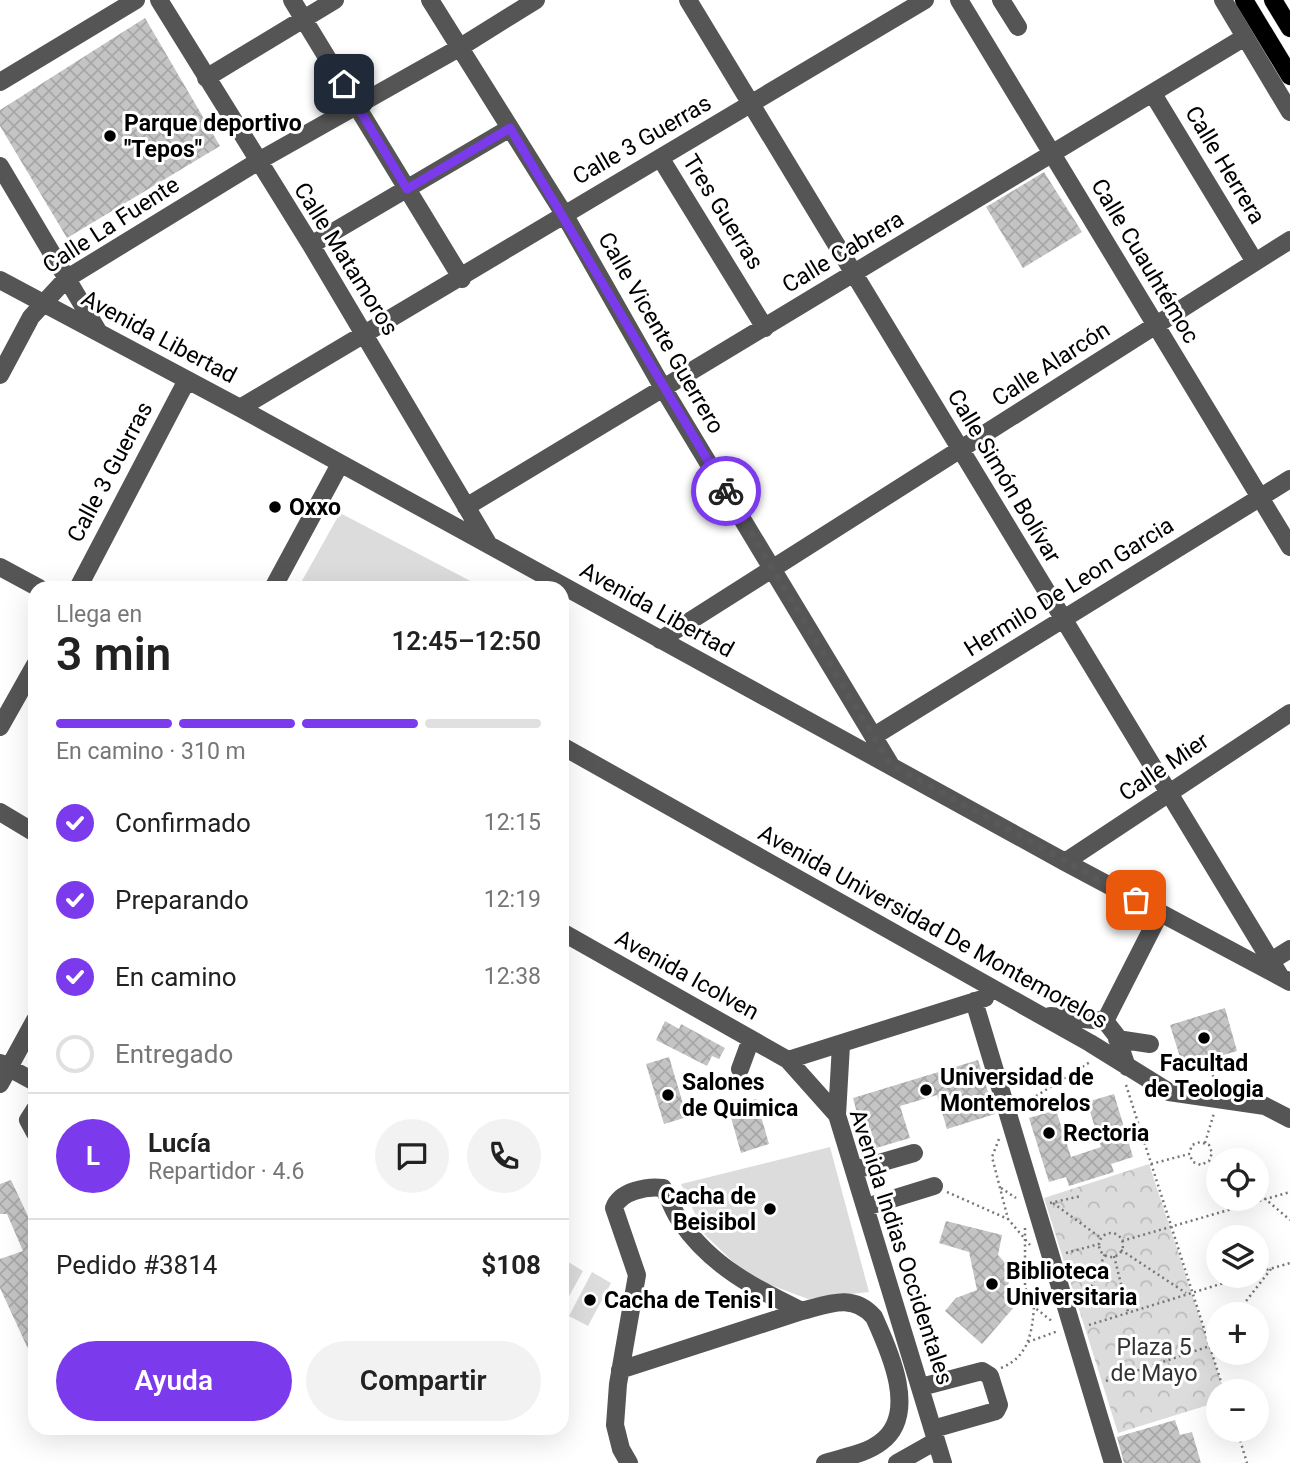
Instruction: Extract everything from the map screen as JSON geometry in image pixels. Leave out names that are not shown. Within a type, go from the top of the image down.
[{"type":"main road","points":[[1244,0],[1290,76]]},
{"type":"main road","points":[[1273,0],[1290,28]]},
{"type":"street","points":[[0,82],[136,0]]},
{"type":"street","name":"Calle Matamoros","points":[[159,0],[365,334],[489,545]]},
{"type":"street","points":[[292,0],[462,279]]},
{"type":"street","points":[[206,78],[335,0]]},
{"type":"street","name":"Calle Vicente Guerrero","points":[[430,0],[564,214],[663,387],[890,764]]},
{"type":"street","name":"Calle La Fuente","points":[[0,375],[41,303],[66,279],[257,162],[459,48],[536,0]]},
{"type":"street","name":"Calle Simón Bolívar","points":[[688,0],[1168,794],[1280,973]]},
{"type":"street","name":"Calle 3 Guerras","points":[[240,408],[462,279],[564,214],[661,159],[925,0]]},
{"type":"street","name":"Calle Cuauhtémoc","points":[[959,0],[1290,547]]},
{"type":"street","points":[[1001,0],[1018,27]]},
{"type":"street","points":[[1223,0],[1290,112]]},
{"type":"street","name":"Calle Cabrera","points":[[466,507],[1245,37]]},
{"type":"street","name":"Calle Herrera","points":[[1153,94],[1255,262]]},
{"type":"street","points":[[311,245],[510,128]]},
{"type":"street","name":"Tres Guerras","points":[[661,159],[765,328]]},
{"type":"street","points":[[0,166],[98,331]]},
{"type":"street","name":"Calle Alarcón","points":[[660,640],[1290,240]]},
{"type":"street","name":"Avenida Libertad","points":[[0,280],[240,408],[554,581]]},
{"type":"street","name":"Calle 3 Guerras","points":[[82,581],[187,380]]},
{"type":"street","points":[[277,581],[340,464]]},
{"type":"street","name":"Hermilo De Leon Garcia","points":[[874,736],[1290,479]]},
{"type":"street","points":[[0,567],[28,582]]},
{"type":"street","name":"Avenida Libertad","points":[[569,589],[1065,862],[1280,973]]},
{"type":"street","points":[[0,727],[28,677]]},
{"type":"street","name":"Calle Mier","points":[[1065,862],[1290,713]]},
{"type":"street","name":"Avenida Universidad De Montemorelos","points":[[569,750],[1040,1015],[1103,1036],[1127,1067],[1169,1092],[1265,1106],[1290,1119]]},
{"type":"street","points":[[0,812],[28,829]]},
{"type":"street","points":[[1150,1044],[1103,1036],[1160,913]]},
{"type":"street","name":"Avenida Icolven","points":[[569,936],[788,1060]]},
{"type":"street","points":[[1280,973],[1290,949]]},
{"type":"street","points":[[788,1060],[1001,993]]},
{"type":"street","points":[[974,1001],[1012,1119],[1113,1463]]},
{"type":"street","points":[[28,1031],[3,1072],[28,1080]]},
{"type":"street","points":[[740,1069],[751,1039]]},
{"type":"street","points":[[837,1115],[841,1045]]},
{"type":"street","name":"Avenida Indias Occidentales","points":[[788,1060],[837,1115],[943,1463]]},
{"type":"street","points":[[855,1170],[914,1153]]},
{"type":"street","points":[[866,1206],[934,1186]]},
{"type":"street","points":[[629,1463],[621,1449],[615,1425],[620,1370],[637,1275],[614,1208],[621,1198],[636,1191],[663,1188],[682,1224],[712,1258],[749,1285],[802,1311]]},
{"type":"street","points":[[620,1370],[802,1311],[842,1301],[866,1308],[882,1336],[899,1393],[898,1416],[883,1441],[825,1463]]},
{"type":"street","points":[[897,1463],[935,1435],[996,1410],[999,1405],[989,1373],[982,1371],[921,1387]]},
{"type":"path","points":[[1033,1248],[1009,1219],[992,1157],[994,1146],[1012,1119],[1103,1036]]},
{"type":"path","points":[[1127,1067],[1126,1091],[1206,1334]]},
{"type":"path","points":[[1189,1154],[1192,1145],[1205,1143],[1210,1148]]},
{"type":"path","points":[[1151,1164],[1189,1154]]},
{"type":"path","points":[[1189,1154],[1197,1164],[1206,1164]]},
{"type":"path","points":[[934,1186],[1009,1219]]},
{"type":"path","points":[[1269,1197],[1290,1192]]},
{"type":"path","points":[[1269,1201],[1290,1220]]},
{"type":"path","points":[[1053,1203],[1101,1238]]},
{"type":"path","points":[[1122,1241],[1222,1211]]},
{"type":"path","points":[[1101,1238],[1112,1233],[1122,1241]]},
{"type":"path","points":[[1074,1329],[1105,1254],[1100,1244],[1101,1238]]},
{"type":"path","points":[[1114,1256],[1121,1250],[1122,1241]]},
{"type":"path","points":[[1052,1257],[1100,1244]]},
{"type":"path","points":[[1121,1250],[1186,1293]]},
{"type":"path","points":[[1105,1254],[1114,1256]]},
{"type":"path","points":[[1114,1256],[1128,1312]]},
{"type":"path","points":[[1245,1302],[1270,1269],[1290,1263]]},
{"type":"path","points":[[1074,1329],[1206,1287]]},
{"type":"path","points":[[989,1373],[1013,1363],[1028,1342],[1034,1307],[1064,1328],[1028,1342]]},
{"type":"path","points":[[1090,1386],[1206,1347]]},
{"type":"path","points":[[1241,1442],[1247,1463]]},
{"type":"green space","points":[[340,513],[471,581],[302,581]]},
{"type":"green space","name":"Cacha de Beisibol","points":[[830,1147],[869,1292],[808,1299],[749,1277],[705,1235],[681,1184]]},
{"type":"green space","name":"Plaza 5 de Mayo","points":[[1149,1164],[1206,1337],[1206,1365],[1215,1365],[1220,1379],[1206,1379],[1206,1406],[1118,1433],[1044,1198]]},
{"type":"green space","points":[[569,1262],[583,1271],[569,1296]]},
{"type":"green space","name":"Cacha de Tenis I","points":[[592,1272],[611,1283],[588,1326],[569,1316]]},
{"type":"building","name":"Parque deportivo \"Tepos\"","points":[[145,18],[220,146],[67,238],[0,126],[0,110]]},
{"type":"building","points":[[1044,172],[1082,232],[1023,268],[986,207]]},
{"type":"building","name":"Facultad de Teologia","points":[[1225,1008],[1237,1051],[1183,1067],[1170,1025]]},
{"type":"building","points":[[665,1021],[679,1029],[681,1024],[725,1048],[719,1059],[712,1056],[707,1066],[656,1040]]},
{"type":"building","name":"Salones de Quimica","points":[[669,1057],[687,1117],[664,1124],[646,1064]]},
{"type":"building","points":[[978,1060],[995,1114],[947,1129],[937,1095],[900,1106],[910,1138],[876,1148],[864,1111],[857,1113],[853,1098]]},
{"type":"building","name":"Rectoria","points":[[1114,1094],[1133,1157],[1111,1164],[1114,1172],[1069,1186],[1066,1177],[1049,1182],[1029,1118],[1056,1110],[1071,1157],[1101,1147],[1087,1102]]},
{"type":"building","points":[[756,1099],[769,1144],[741,1153],[728,1107]]},
{"type":"building","points":[[11,1180],[28,1216],[28,1349],[0,1288],[0,1259],[23,1251],[7,1214],[0,1214],[0,1184]]},
{"type":"building","name":"Biblioteca Universitaria","points":[[946,1221],[1002,1235],[998,1255],[1008,1266],[1010,1280],[1007,1287],[1022,1298],[982,1344],[945,1311],[956,1298],[977,1290],[969,1252],[939,1243]]},
{"type":"building","points":[[1175,1420],[1180,1435],[1192,1432],[1201,1463],[1124,1463],[1117,1437]]},
{"type":"way so far","points":[[726,491],[890,764],[1136,900]]},
{"type":"place","name":"Parque deportivo \"Tepos\"","points":[[110,136]]},
{"type":"place","name":"Oxxo","points":[[275,507]]},
{"type":"place","name":"Facultad de Teologia","points":[[1204,1038]]},
{"type":"place","name":"Universidad de Montemorelos","points":[[926,1090]]},
{"type":"place","name":"Salones de Quimica","points":[[668,1095]]},
{"type":"place","name":"Rectoria","points":[[1049,1133]]},
{"type":"place","name":"Cacha de Beisibol","points":[[770,1209]]},
{"type":"place","name":"Biblioteca Universitaria","points":[[992,1284]]},
{"type":"place","name":"Cacha de Tenis I","points":[[590,1300]]},
{"type":"route","points":[[344,84],[407,189],[510,128],[564,214],[726,491]]}]
